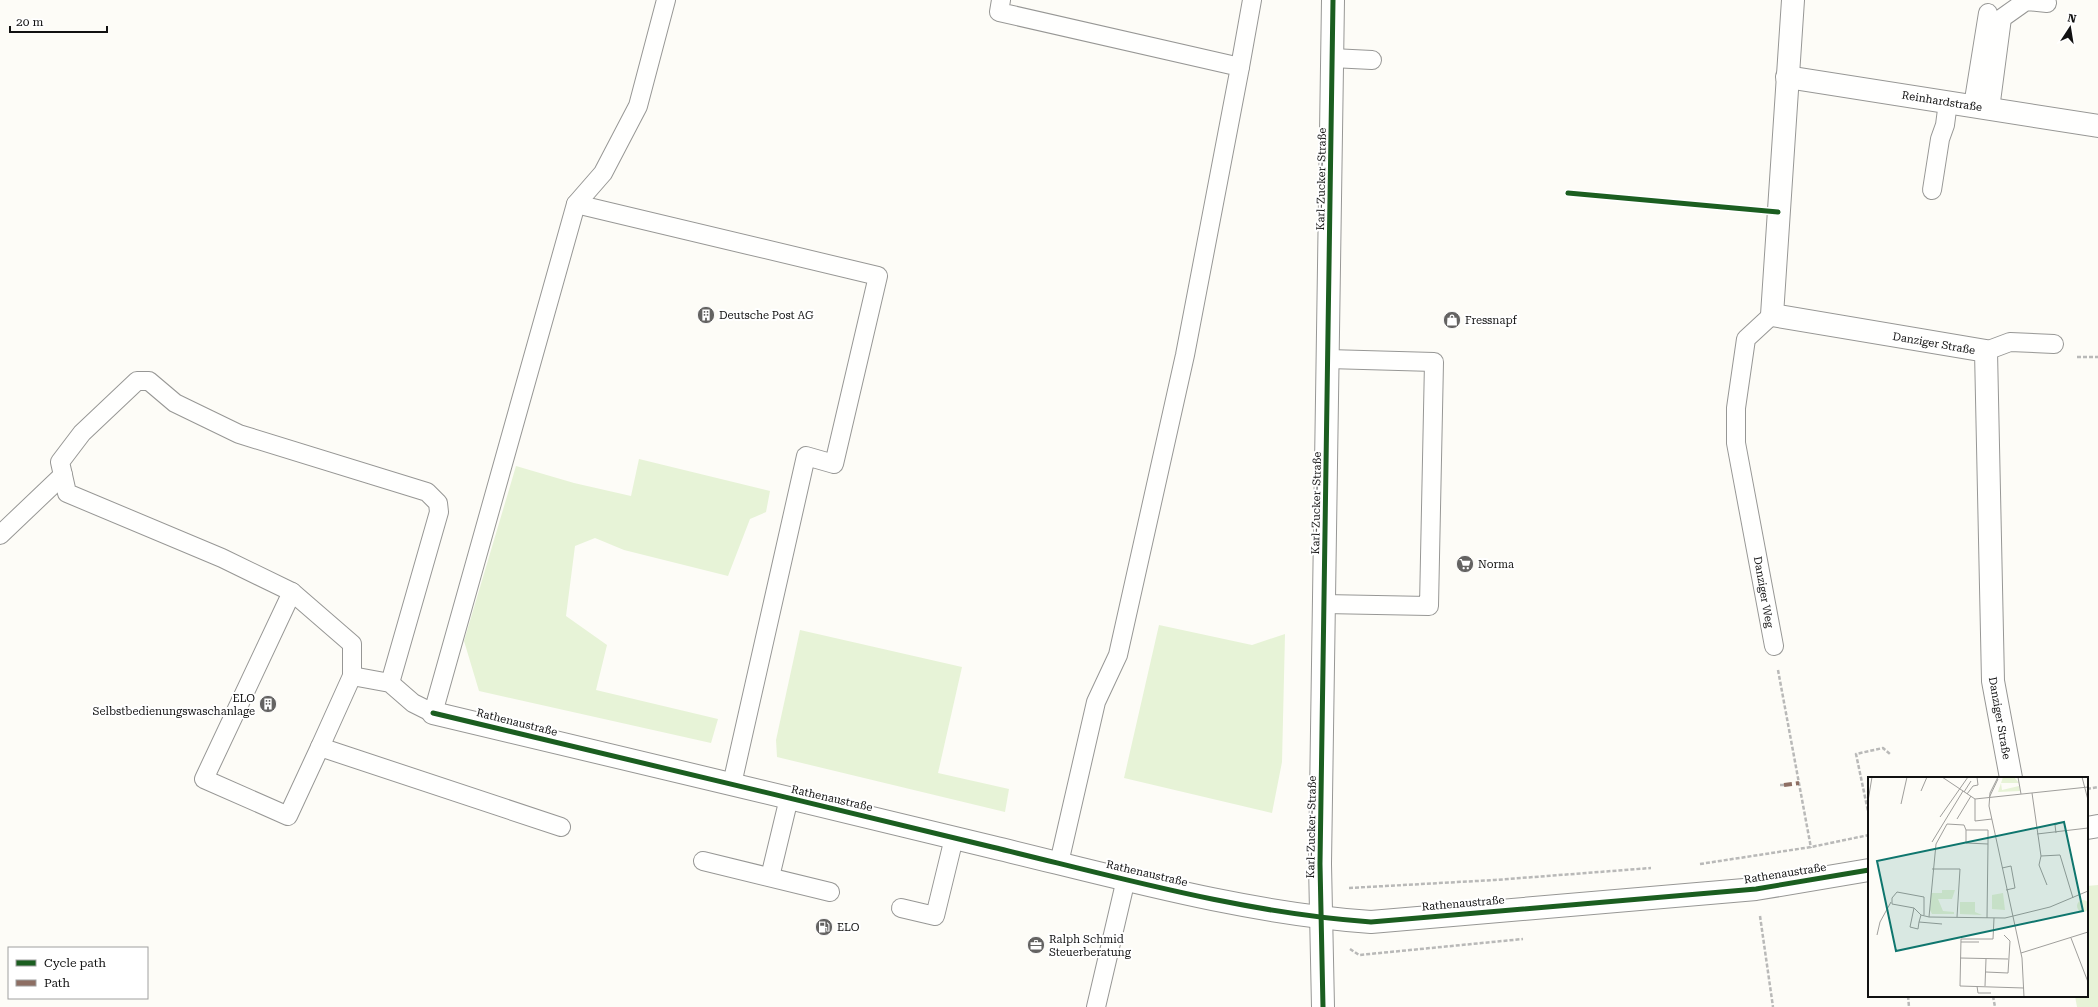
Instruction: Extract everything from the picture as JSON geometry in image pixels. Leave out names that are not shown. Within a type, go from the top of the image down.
[{"type":"street","name":"Karl-Zucker-Straße","points":[[1323,1007],[1321,918],[1324,604],[1333,0]]},
{"type":"street","points":[[1772,315],[1793,0]]},
{"type":"street","name":"Reinhardstraße","points":[[1787,77],[2098,126]]},
{"type":"street","name":"Danziger Straße","points":[[1772,315],[1986,351],[1993,681],[2011,777]]},
{"type":"street","name":"Rathenaustraße","points":[[433,713],[1126,879],[1253,907],[1321,918],[1371,922],[1756,889],[1868,870]]},
{"type":"street","points":[[2088,828],[2098,826]]},
{"type":"lane","points":[[352,676],[390,683],[413,703],[433,713],[576,204],[603,173],[638,106],[666,0]]},
{"type":"lane","points":[[1001,0],[999,12],[1240,67]]},
{"type":"lane","points":[[1058,863],[1096,702],[1118,655],[1185,355],[1252,0]]},
{"type":"lane","points":[[1982,108],[2002,18],[2026,1],[2047,3]]},
{"type":"lane","points":[[1982,108],[1988,13]]},
{"type":"lane","points":[[1332,58],[1372,60]]},
{"type":"lane","points":[[1932,190],[1940,139],[1945,125],[1948,102]]},
{"type":"lane","points":[[576,204],[878,276],[834,464],[806,456],[732,784]]},
{"type":"lane","name":"Danziger Weg","points":[[1772,315],[1746,339],[1736,408],[1736,443],[1774,646]]},
{"type":"lane","points":[[1986,351],[2010,342],[2054,344]]},
{"type":"lane","points":[[1324,604],[1429,606],[1434,377],[1434,362],[1328,359]]},
{"type":"lane","points":[[292,592],[204,779],[288,816],[352,676],[352,644],[292,592],[222,558],[67,493],[60,462],[82,433],[137,381],[149,381],[175,403],[239,434],[427,492],[438,503],[439,512],[390,683]]},
{"type":"lane","points":[[0,535],[63,475]]},
{"type":"lane","points":[[320,747],[561,827]]},
{"type":"lane","points":[[770,877],[790,798]]},
{"type":"lane","points":[[901,908],[935,916],[954,838]]},
{"type":"lane","points":[[703,861],[830,892]]},
{"type":"lane","points":[[1096,1007],[1126,879]]},
{"type":"path","points":[[1774,646],[1817,878]]},
{"type":"path","points":[[1868,811],[1856,754],[1884,748],[1890,754]]},
{"type":"path","points":[[2088,789],[2098,787]]},
{"type":"path","points":[[1696,864],[1811,848],[1868,835]]},
{"type":"path","points":[[1343,888],[1495,880],[1657,867]]},
{"type":"path","points":[[1756,889],[1773,1007]]},
{"type":"path","points":[[1908,997],[1910,1007]]},
{"type":"path","points":[[1994,997],[1996,1007]]},
{"type":"green space","points":[[639,459],[770,491],[766,512],[750,519],[728,576],[624,550],[595,538],[575,546],[566,616],[607,645],[596,690],[718,719],[711,743],[479,691],[464,641],[516,466],[574,483],[631,496]]},
{"type":"green space","points":[[1159,625],[1252,645],[1285,634],[1282,762],[1272,813],[1124,778]]},
{"type":"green space","points":[[800,630],[962,667],[938,773],[1009,789],[1005,812],[777,757],[776,740]]},
{"type":"green space","points":[[2098,885],[2098,1007],[2077,1007],[2075,997],[2088,997],[2088,886]]},
{"type":"marked path","points":[[1784,785],[1799,783]]},
{"type":"cycle path","points":[[1323,1007],[1320,864],[1333,0]]},
{"type":"cycle path","points":[[1568,193],[1778,212]]},
{"type":"cycle path","points":[[433,713],[782,796],[1133,882],[1275,911],[1323,917],[1371,922],[1756,889],[1868,870]]},
{"type":"place","name":"Deutsche Post AG","points":[[706,315]]},
{"type":"place","name":"Fressnapf","points":[[1452,320]]},
{"type":"place","name":"Norma","points":[[1465,564]]},
{"type":"place","name":"ELO Selbstbedienungswaschanlage","points":[[268,704]]},
{"type":"place","name":"ELO","points":[[824,927]]},
{"type":"place","name":"Ralph Schmid Steuerberatung","points":[[1036,945]]}]
